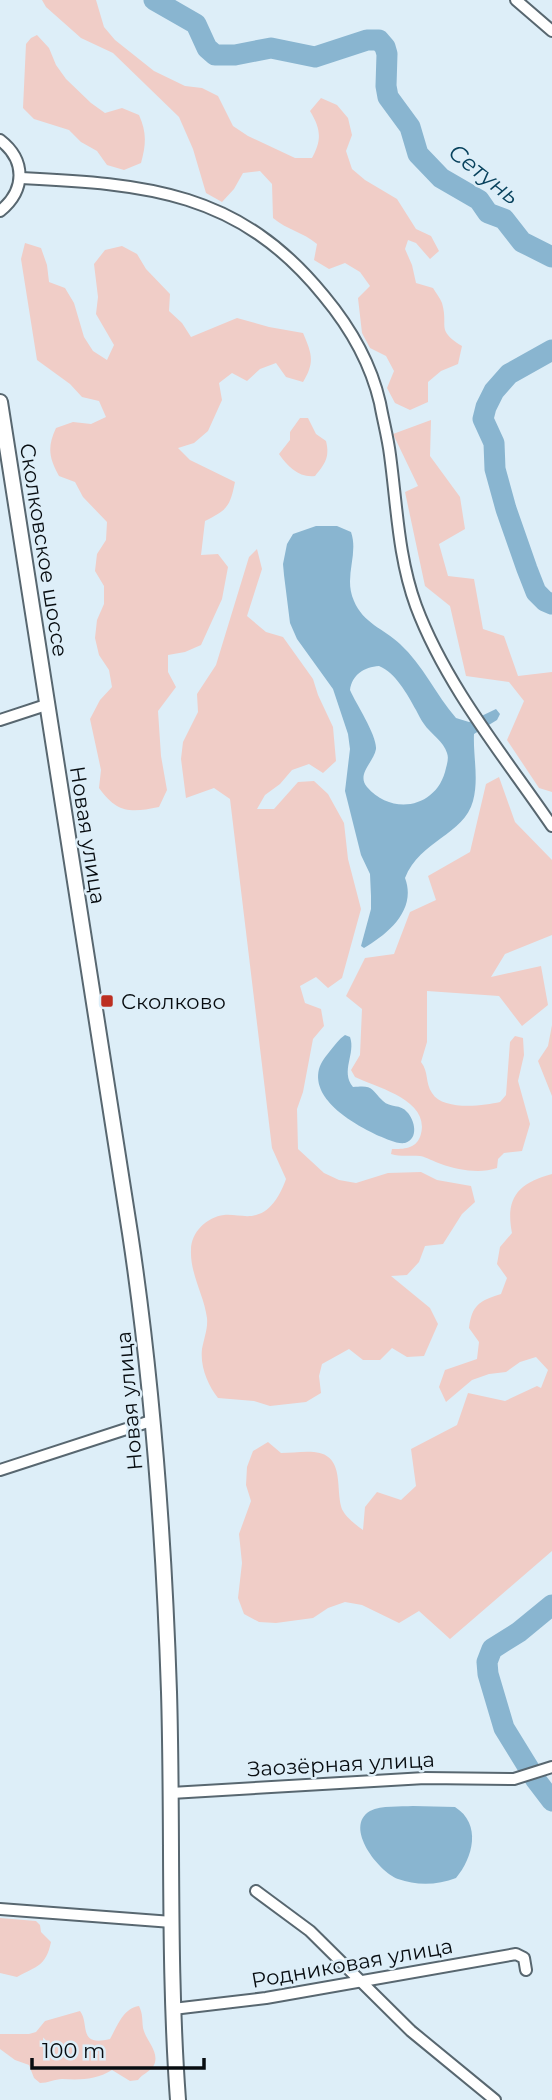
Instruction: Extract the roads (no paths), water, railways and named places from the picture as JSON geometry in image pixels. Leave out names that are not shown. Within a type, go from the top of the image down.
[{"type":"street","points":[[516,0],[552,31]]},
{"type":"street","points":[[0,140],[10,148],[19,164],[21,178],[13,196],[0,211]]},
{"type":"street","points":[[21,178],[133,186],[174,195],[210,207],[256,232],[282,251],[340,315],[369,370],[379,399],[390,453],[403,562],[416,606],[435,649],[471,708],[552,826]]},
{"type":"street","name":"Сколковское шоссе","points":[[0,402],[46,705]]},
{"type":"street","points":[[0,720],[46,705]]},
{"type":"street","name":"Новая улица","points":[[46,705],[144,1324],[154,1420],[167,1651],[173,2009],[178,2100]]},
{"type":"street","points":[[0,1470],[154,1420]]},
{"type":"street","name":"Заозёрная улица","points":[[171,1793],[425,1778],[514,1779],[552,1767]]},
{"type":"street","points":[[256,1891],[310,1931],[411,2031],[495,2100]]},
{"type":"street","points":[[0,1909],[172,1922]]},
{"type":"street","name":"Родниковая улица","points":[[173,2009],[266,1998],[516,1955],[524,1958],[526,1970]]},
{"type":"water","points":[[316,526],[337,526],[351,532],[353,549],[350,583],[358,609],[408,652],[456,718],[469,722],[496,709],[500,714],[497,720],[474,734],[476,784],[468,813],[412,865],[405,878],[408,890],[404,911],[391,928],[364,948],[361,946],[371,909],[370,874],[361,855],[345,791],[350,749],[348,734],[333,689],[297,639],[290,623],[283,564],[287,544],[293,534]],"holes":[[[379,666],[401,685],[423,722],[448,755],[441,781],[434,792],[413,803],[389,802],[378,796],[364,782],[364,773],[376,749],[370,728],[350,690],[353,680],[364,670]]]},
{"type":"water","points":[[345,1035],[350,1037],[351,1043],[349,1081],[353,1087],[368,1087],[386,1103],[402,1108],[410,1115],[414,1134],[409,1141],[395,1142],[379,1136],[348,1118],[328,1101],[318,1081],[319,1069],[328,1053]]},
{"type":"water","points":[[385,1807],[455,1807],[469,1822],[472,1832],[470,1851],[456,1878],[427,1884],[398,1879],[382,1868],[367,1848],[360,1827],[363,1818],[370,1811]]},
{"type":"waterway","name":"Сетунь","points":[[154,0],[196,24],[207,48],[215,55],[235,55],[271,48],[315,57],[367,40],[379,40],[387,54],[388,97],[410,127],[418,154],[441,178],[479,200],[488,213],[504,219],[522,242],[552,257]]},
{"type":"waterway","name":"Сетунь","points":[[552,350],[509,374],[494,391],[483,419],[494,443],[495,469],[527,569],[536,592],[552,604]]},
{"type":"waterway","name":"Сетунь","points":[[552,1605],[519,1632],[492,1649],[487,1662],[504,1728],[552,1801]]},
{"type":"place","name":"Сколково","points":[[107,1001]]}]
